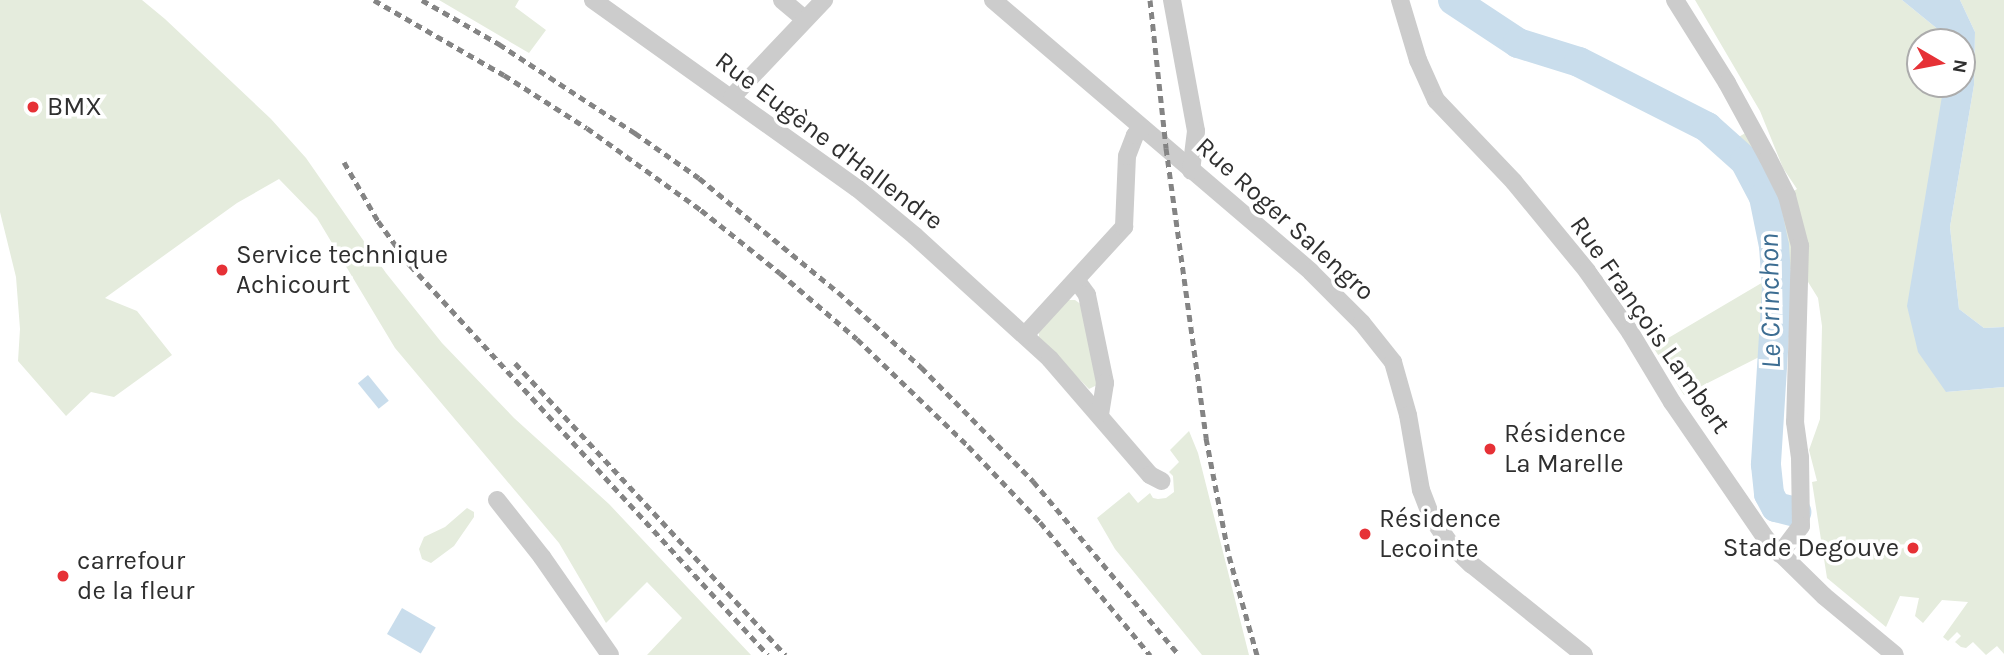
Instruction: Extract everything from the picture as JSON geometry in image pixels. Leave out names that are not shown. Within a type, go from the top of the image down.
[{"type":"street","name":"Rue Eugène d'Hallendre","points":[[593,0],[732,97],[915,236],[1025,335],[1100,414],[1150,475],[1162,481]]},
{"type":"street","points":[[782,0],[804,19]]},
{"type":"street","points":[[732,97],[824,0]]},
{"type":"street","name":"Rue Roger Salengro","points":[[993,0],[1311,272],[1384,348],[1393,362],[1402,389],[1421,490],[1432,518],[1451,545],[1471,564],[1584,655]]},
{"type":"street","points":[[1172,0],[1172,18],[1196,131],[1191,171]]},
{"type":"street","name":"Rue François Lambert","points":[[1400,0],[1418,60],[1436,100],[1514,182],[1587,271],[1766,540],[1824,596],[1895,655]]},
{"type":"street","points":[[1675,0],[1727,83],[1768,158],[1787,196],[1800,246],[1795,422],[1801,482],[1801,526],[1780,554]]},
{"type":"street","points":[[1025,335],[1124,227],[1126,156],[1135,135],[1142,128]]},
{"type":"street","points":[[1077,281],[1087,295],[1105,383],[1100,414]]},
{"type":"street","points":[[497,500],[542,557],[610,655]]},
{"type":"green space","points":[[0,0],[142,0],[165,19],[271,119],[306,158],[386,273],[442,343],[514,418],[609,504],[751,655],[647,655],[682,618],[647,582],[606,623],[559,543],[395,348],[317,218],[279,179],[237,203],[105,298],[137,311],[172,355],[114,397],[91,392],[66,416],[18,361],[20,329],[16,277],[0,212]]},
{"type":"green space","points":[[439,0],[519,0],[515,7],[546,30],[529,53]]},
{"type":"green space","points":[[1449,0],[1458,0],[1513,38],[1572,54],[1617,73],[1732,141],[1752,129],[1788,195],[1797,189],[1783,168],[1760,111],[1695,0],[1902,0],[1936,28],[1906,28],[1906,98],[1944,98],[1946,392],[2004,387],[2004,654],[1997,646],[1986,655],[1973,642],[1966,648],[1961,647],[1955,642],[1961,636],[1957,632],[1948,641],[1943,637],[1968,602],[1942,600],[1923,623],[1915,616],[1919,598],[1900,596],[1886,627],[1827,578],[1812,482],[1817,481],[1809,450],[1820,419],[1822,326],[1818,298],[1800,269],[1784,269],[1786,302],[1776,443],[1777,490],[1784,500],[1799,502],[1798,520],[1773,515],[1757,501],[1767,353],[1684,395],[1653,347],[1770,278],[1760,198],[1737,157],[1707,132],[1605,79],[1513,43]]},
{"type":"green space","points":[[1960,0],[2004,0],[2004,327],[1984,328],[1959,309],[1950,227],[1972,98],[1976,98],[1976,28],[1973,28]]},
{"type":"green space","points":[[1068,300],[1075,300],[1082,305],[1097,385],[1089,389],[1039,339],[1039,330]]},
{"type":"green space","points":[[1189,431],[1198,453],[1249,655],[1202,655],[1115,549],[1097,518],[1129,492],[1138,503],[1150,493],[1153,498],[1158,499],[1166,498],[1174,492],[1173,476],[1169,472],[1179,462],[1170,450]]},
{"type":"green space","points":[[467,508],[474,512],[474,517],[454,546],[431,563],[422,559],[419,549],[424,537],[445,527]]},
{"type":"water","points":[[1902,0],[1960,0],[1973,28],[1936,28]]},
{"type":"water","points":[[1942,98],[1972,98],[1950,227],[1959,309],[1984,328],[2004,327],[2004,387],[1946,392],[1918,352],[1907,306]]},
{"type":"water","points":[[368,375],[389,401],[379,409],[358,383]]},
{"type":"water","points":[[402,608],[436,628],[421,653],[387,634]]},
{"type":"waterway","name":"Le Crinchon","points":[[1453,0],[1518,43],[1579,62],[1707,127],[1745,161],[1764,197],[1774,246],[1777,288],[1766,465],[1769,494],[1776,507],[1796,512]]},
{"type":"railway","points":[[374,0],[504,75],[587,128],[701,210],[780,273],[857,339],[968,446],[1040,522],[1150,655]]},
{"type":"railway","points":[[422,0],[499,44],[635,133],[699,178],[838,292],[921,367],[1033,481],[1179,655]]},
{"type":"railway","points":[[1150,0],[1166,148],[1206,438],[1229,556],[1257,655]]},
{"type":"railway","points":[[344,162],[378,221],[410,265],[768,655]]},
{"type":"railway","points":[[515,363],[785,655]]},
{"type":"place","name":"BMX","points":[[33,107]]},
{"type":"place","name":"Service technique Achicourt","points":[[222,270]]},
{"type":"place","name":"Résidence La Marelle","points":[[1490,449]]},
{"type":"place","name":"Résidence Lecointe","points":[[1365,534]]},
{"type":"place","name":"Stade Degouve","points":[[1913,548]]},
{"type":"place","name":"carrefour de la fleur","points":[[63,576]]}]
